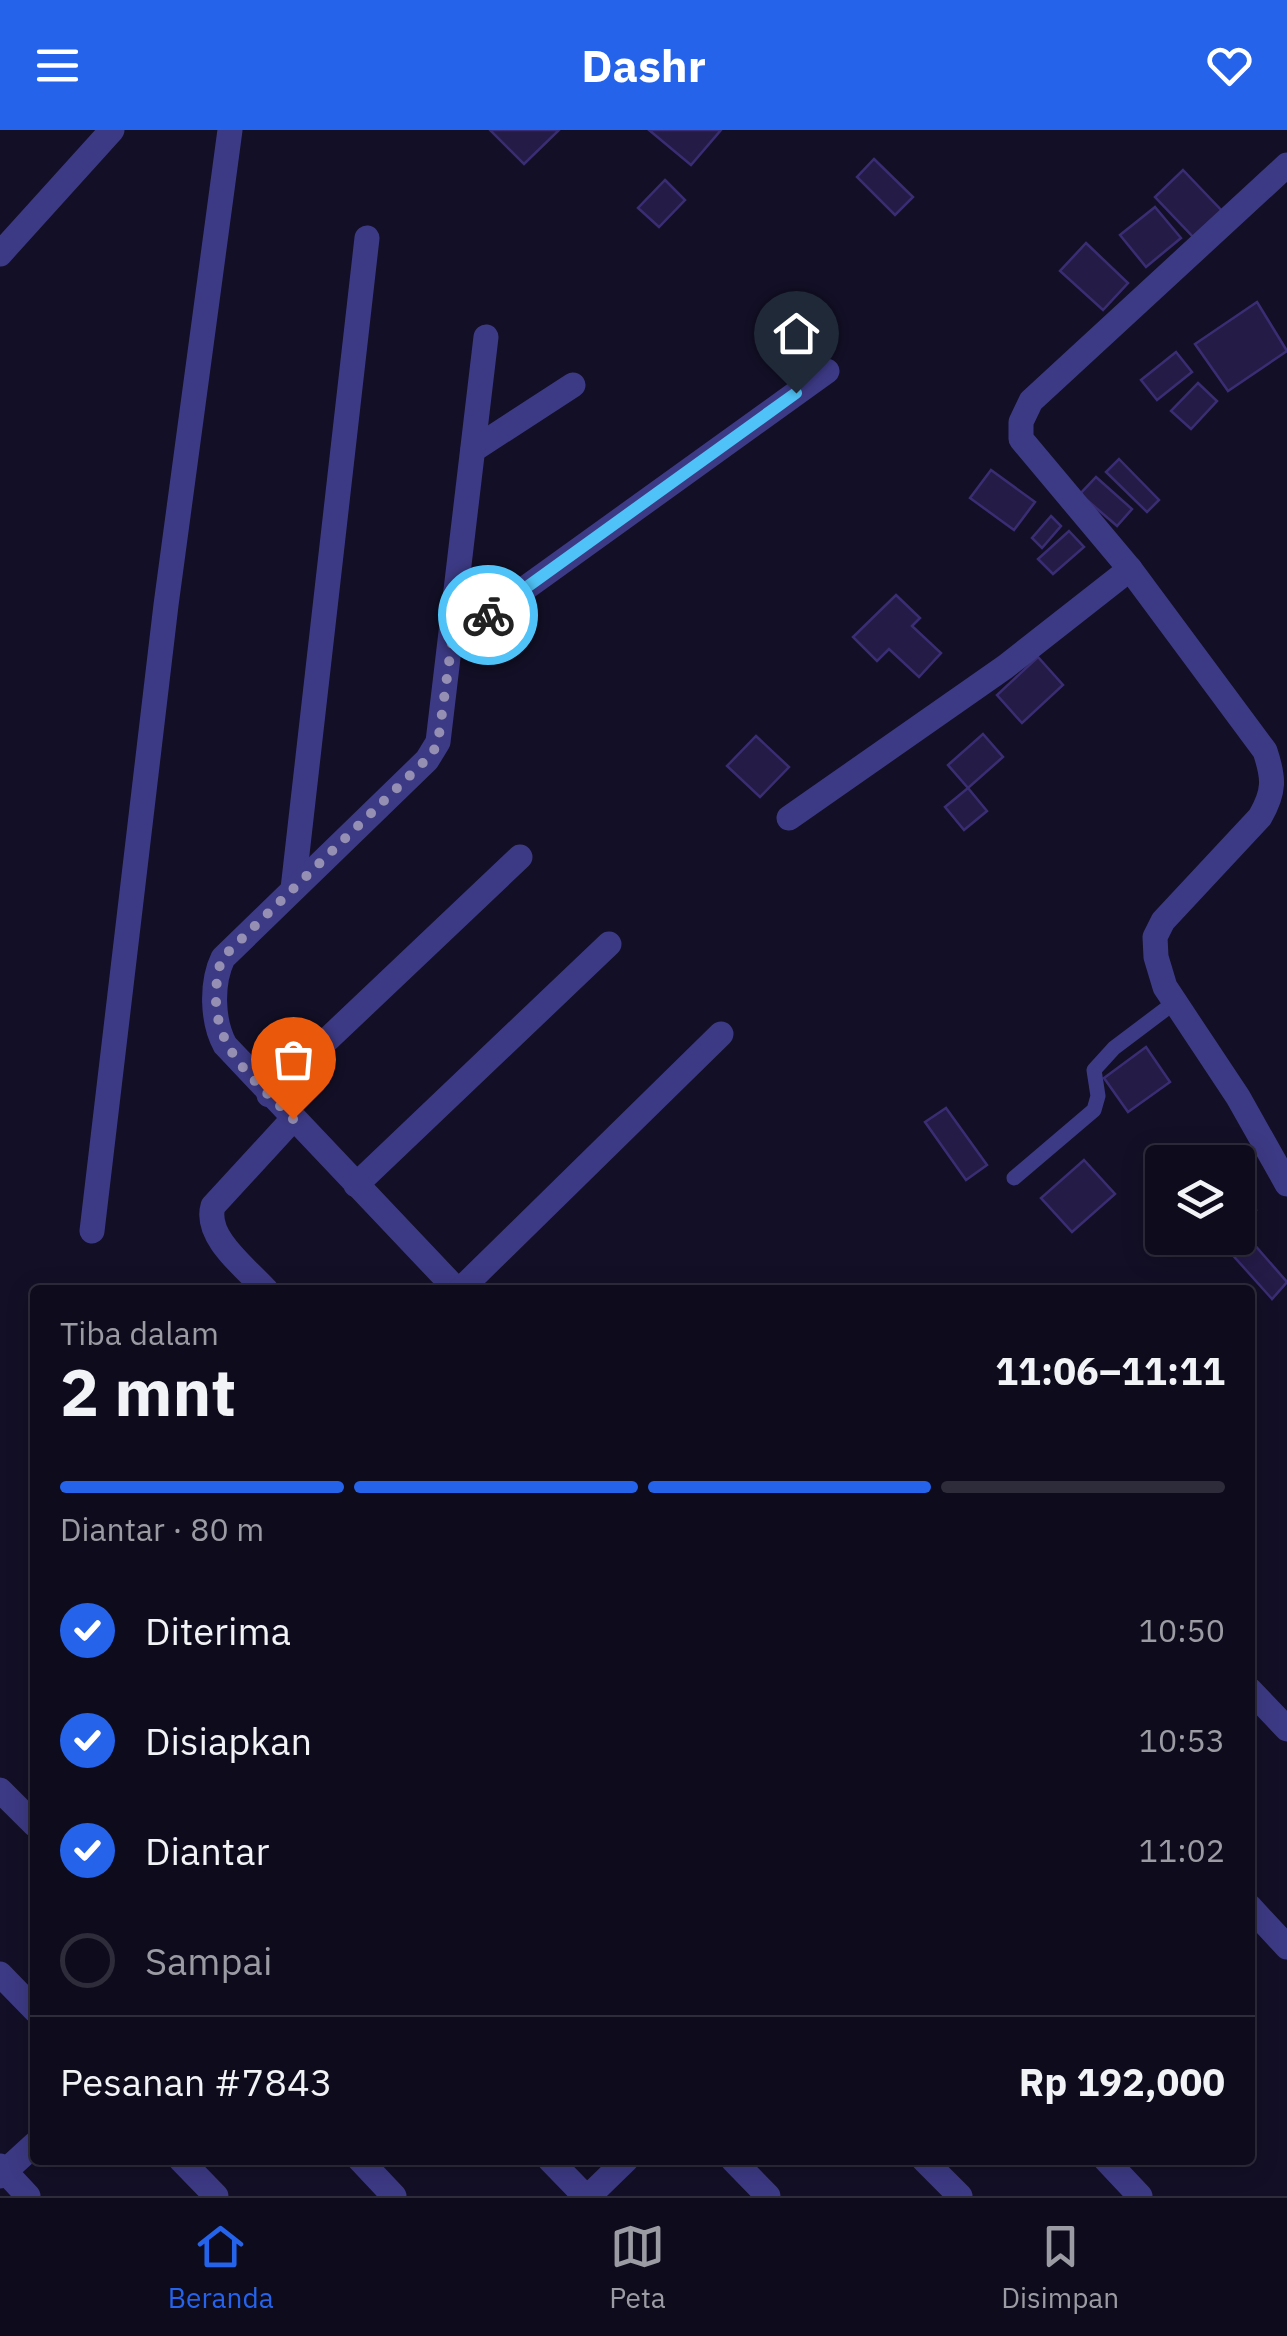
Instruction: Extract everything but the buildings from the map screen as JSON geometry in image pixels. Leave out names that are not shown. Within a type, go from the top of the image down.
[{"type":"street","points":[[0,254],[112,130]]},
{"type":"street","points":[[92,1232],[166,605],[230,130]]},
{"type":"street","points":[[1287,165],[1031,401],[1021,422],[1021,439],[1038,463],[1130,568],[1249,724],[1275,780],[1260,816],[1163,921],[1156,936],[1156,957],[1175,1002],[1238,1097],[1287,1184]]},
{"type":"street","points":[[293,889],[367,238]]},
{"type":"street","points":[[453,1285],[269,1095],[220,1036],[217,974],[222,958],[432,754],[438,742],[486,337]]},
{"type":"street","points":[[452,641],[827,371]]},
{"type":"street","points":[[473,450],[573,385]]},
{"type":"street","points":[[789,818],[1005,667],[1130,568]]},
{"type":"street","points":[[269,1095],[520,856]]},
{"type":"street","points":[[356,1185],[609,944]]},
{"type":"street","points":[[463,1285],[721,1034]]},
{"type":"street","points":[[262,1285],[213,1231],[210,1219],[213,1206],[293,1119]]},
{"type":"street","points":[[1255,1695],[1287,1729]]},
{"type":"street","points":[[0,1790],[30,1820]]},
{"type":"street","points":[[1255,1912],[1287,1947]]},
{"type":"street","points":[[0,1974],[30,2005]]},
{"type":"street","points":[[28,2196],[2,2172],[30,2148]]},
{"type":"street","points":[[186,2165],[216,2196]]},
{"type":"street","points":[[365,2165],[394,2196]]},
{"type":"street","points":[[555,2165],[587,2196],[621,2165]]},
{"type":"street","points":[[738,2165],[768,2196]]},
{"type":"street","points":[[929,2165],[960,2196]]},
{"type":"street","points":[[1111,2165],[1140,2196]]},
{"type":"lane","points":[[1014,1178],[1094,1110],[1098,1096],[1094,1070],[1114,1048],[1175,1002]]},
{"type":"way so far","points":[[293,1119],[220,1036],[216,1014],[218,967],[225,955],[432,754],[438,742],[452,641],[488,615]]},
{"type":"route","points":[[488,615],[796,393]]}]
